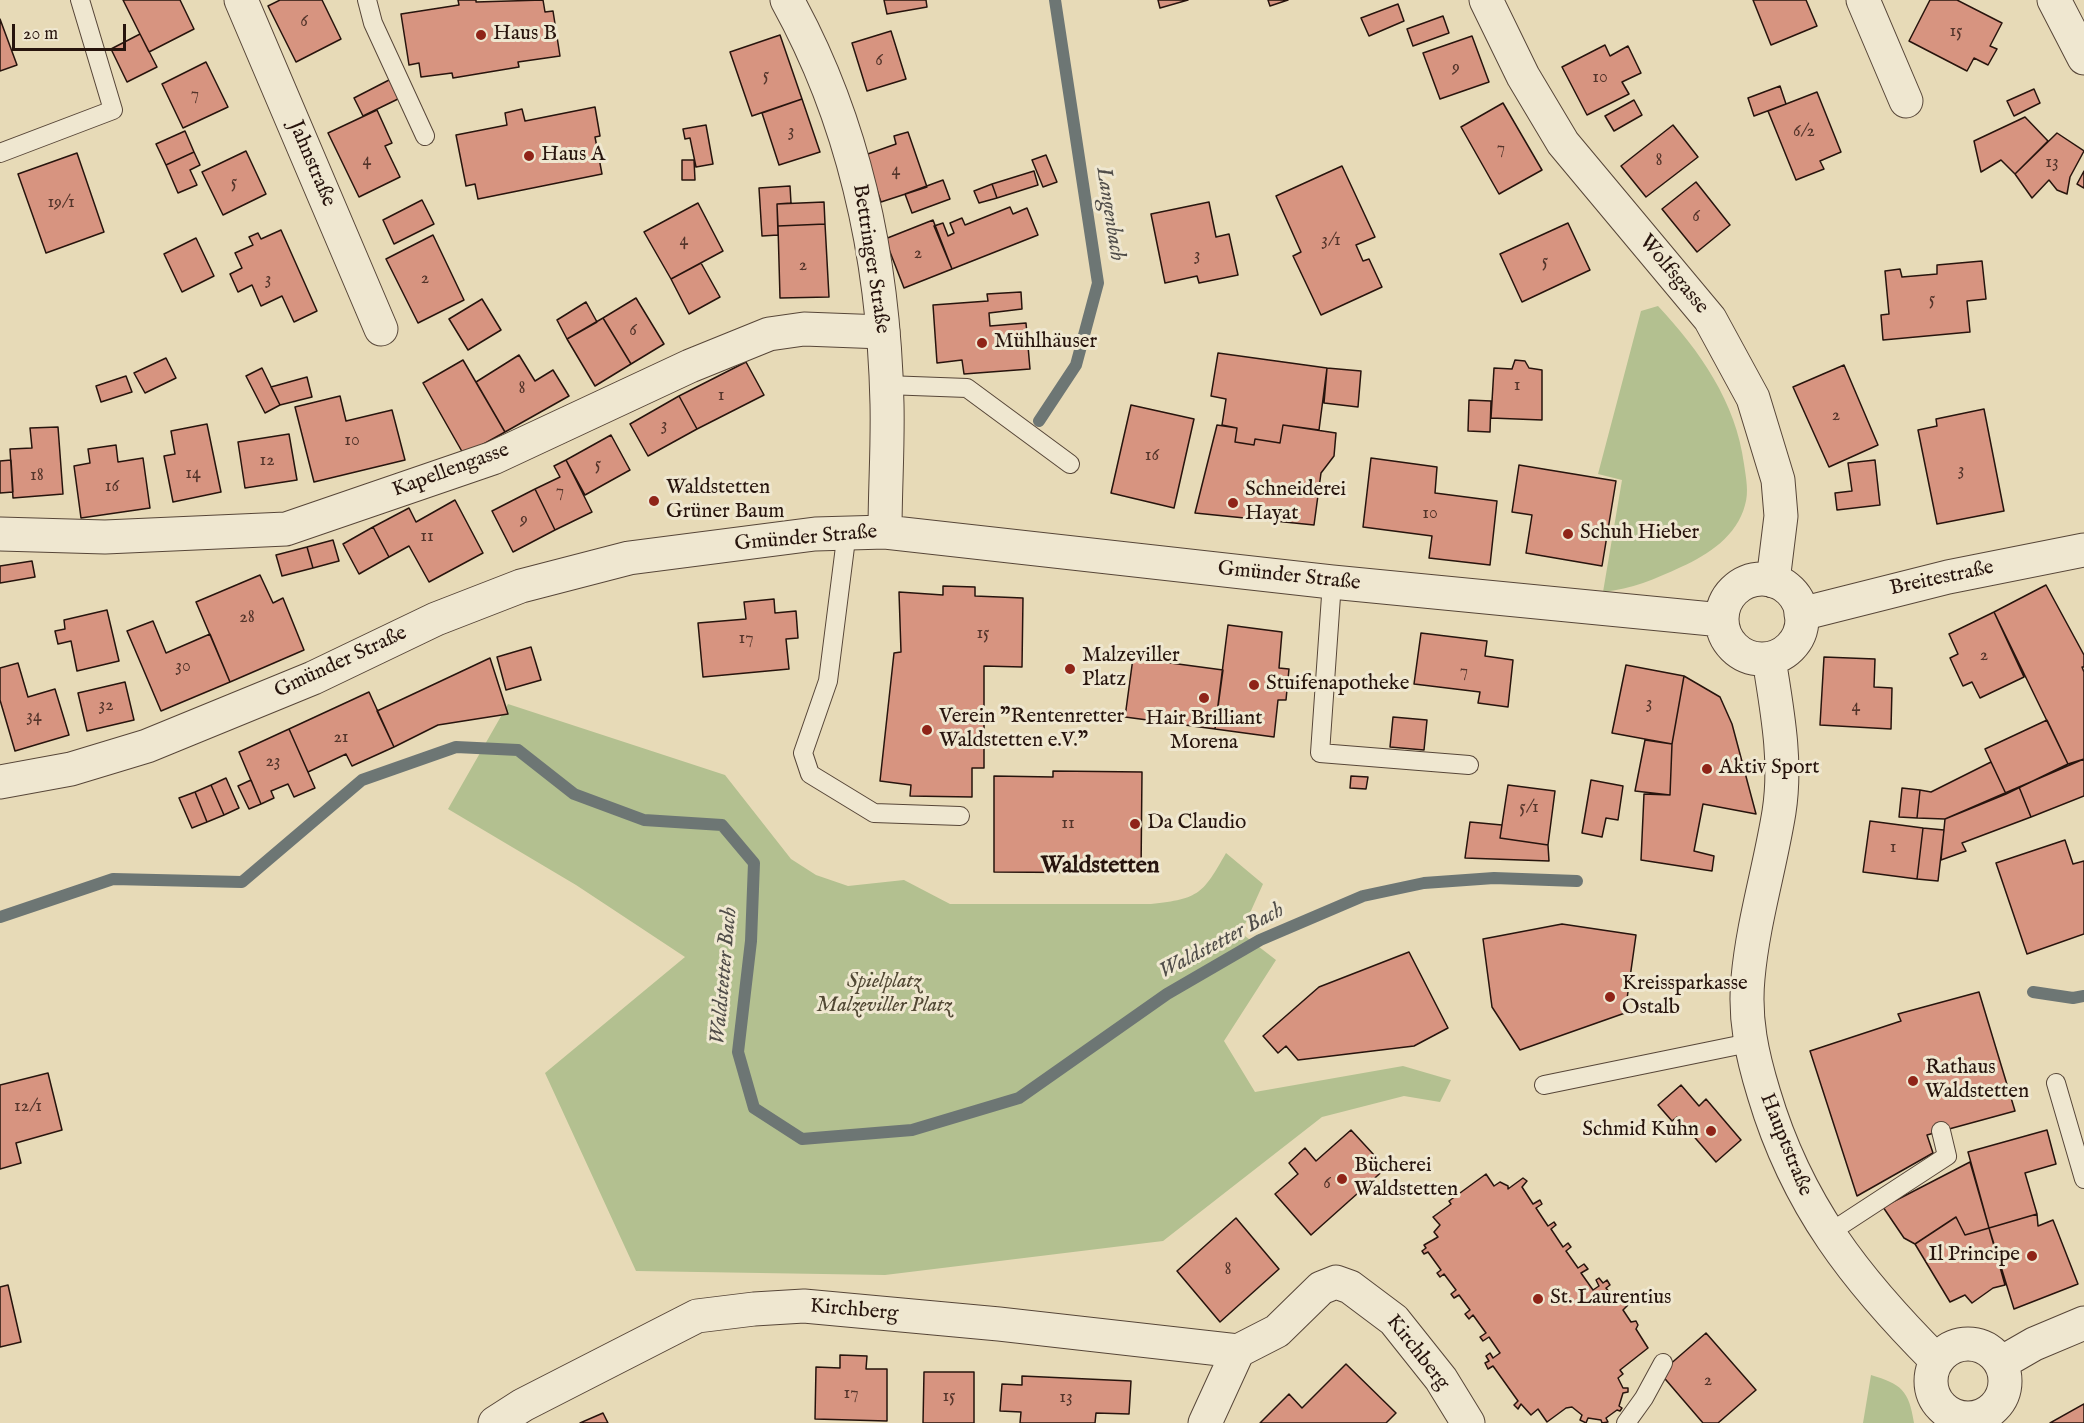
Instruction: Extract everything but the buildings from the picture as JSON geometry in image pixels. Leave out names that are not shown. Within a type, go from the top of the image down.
[{"type":"street","name":"Jahnstraße","points":[[241,0],[381,328]]},
{"type":"street","name":"Bettringer Straße","points":[[787,0],[811,44],[852,152],[870,235],[883,332],[886,385],[885,532]]},
{"type":"street","name":"Wolfsgasse","points":[[1486,0],[1524,76],[1563,143],[1710,319],[1753,398],[1778,480],[1781,516],[1773,581]]},
{"type":"street","points":[[1863,0],[1906,101]]},
{"type":"street","points":[[2054,0],[2084,58]]},
{"type":"street","name":"Kapellengasse","points":[[0,534],[105,537],[286,529],[493,458],[690,366],[770,334],[804,329],[883,332]]},
{"type":"street","name":"Gmünder Straße","points":[[0,782],[71,769],[147,746],[313,678],[436,619],[521,586],[629,558],[847,531],[885,532],[1332,582],[1722,620]]},
{"type":"street","name":"Breitestraße","points":[[1801,614],[1936,580],[2084,550]]},
{"type":"street","points":[[1761,579],[1773,581],[1792,593],[1801,614],[1797,638],[1790,648],[1769,659],[1755,659],[1742,654],[1728,640],[1722,620],[1729,596],[1737,587],[1761,579]]},
{"type":"street","name":"Hauptstraße","points":[[1769,659],[1782,742],[1779,811],[1763,886],[1748,978],[1749,1043],[1775,1130],[1806,1200],[1858,1275],[1937,1361]]},
{"type":"street","name":"Kirchberg","points":[[495,1423],[522,1405],[697,1316],[804,1306],[999,1324],[1238,1351],[1277,1330],[1321,1288],[1336,1282],[1343,1284],[1382,1309],[1417,1345],[1468,1423]]},
{"type":"street","points":[[2001,1364],[2034,1344],[2084,1323]]},
{"type":"street","points":[[1966,1344],[1987,1348],[2001,1364],[2005,1386],[1997,1404],[1982,1415],[1963,1420],[1948,1412],[1937,1400],[1932,1376],[1937,1361],[1947,1350],[1966,1344]]},
{"type":"street","points":[[1205,1423],[1238,1351]]},
{"type":"lane","points":[[0,153],[113,110],[80,0]]},
{"type":"lane","points":[[367,0],[373,23],[424,136]]},
{"type":"lane","points":[[886,385],[967,388],[1070,464]]},
{"type":"lane","points":[[847,531],[828,681],[802,753],[810,774],[874,813],[960,816]]},
{"type":"lane","points":[[1332,582],[1320,753],[1469,765]]},
{"type":"lane","points":[[1544,1085],[1749,1043]]},
{"type":"lane","points":[[2056,1083],[2084,1179]]},
{"type":"lane","points":[[1829,1233],[1947,1156],[1941,1131]]},
{"type":"lane","points":[[1626,1423],[1644,1398],[1663,1363]]},
{"type":"green space","points":[[1658,306],[1702,359],[1724,399],[1740,441],[1746,480],[1746,500],[1741,516],[1728,535],[1701,557],[1643,583],[1603,592],[1622,480],[1598,474],[1641,311]]},
{"type":"green space","name":"Spielplatz Malzeviller Platz","points":[[508,704],[725,775],[791,859],[816,875],[848,886],[904,880],[950,904],[1151,904],[1180,900],[1198,892],[1211,877],[1226,853],[1263,884],[1241,933],[1276,960],[1224,1041],[1255,1092],[1403,1066],[1451,1080],[1440,1102],[1404,1096],[1322,1117],[1163,1241],[885,1275],[636,1271],[545,1073],[685,957],[576,885],[448,809]]},
{"type":"green space","points":[[1871,1375],[1890,1382],[1902,1390],[1909,1403],[1914,1423],[1863,1423]]},
{"type":"waterway","name":"Langenbach","points":[[1039,421],[1076,365],[1098,283],[1055,0]]},
{"type":"waterway","name":"Waldstetter Bach","points":[[0,917],[113,879],[242,882],[362,780],[456,747],[518,750],[574,794],[644,820],[722,825],[754,863],[751,941],[738,1052],[754,1108],[802,1139],[912,1130],[1019,1098],[1167,994],[1260,940],[1363,896],[1424,883],[1494,878],[1577,881]]},
{"type":"waterway","name":"Waldstetter Bach","points":[[2033,992],[2073,998],[2084,996]]},
{"type":"place","name":"Haus B","points":[[481,35]]},
{"type":"place","name":"Haus A","points":[[529,156]]},
{"type":"place","name":"Mühlhäuser","points":[[982,343]]},
{"type":"place","name":"Waldstetten Grüner Baum","points":[[654,501]]},
{"type":"place","name":"Schneiderei Hayat","points":[[1233,503]]},
{"type":"place","name":"Schuh Hieber","points":[[1568,534]]},
{"type":"place","name":"Malzeviller Platz","points":[[1070,669]]},
{"type":"place","name":"Stuifenapotheke","points":[[1254,685]]},
{"type":"place","name":"Hair Brilliant Morena","points":[[1204,698]]},
{"type":"place","name":"Verein \"Rentenretter Waldstetten e.V.\"","points":[[927,730]]},
{"type":"place","name":"Aktiv Sport","points":[[1707,769]]},
{"type":"place","name":"Da Claudio","points":[[1135,824]]},
{"type":"place","name":"Kreissparkasse Ostalb","points":[[1610,997]]},
{"type":"place","name":"Rathaus Waldstetten","points":[[1913,1081]]},
{"type":"place","name":"Schmid Kuhn","points":[[1711,1131]]},
{"type":"place","name":"Bücherei Waldstetten","points":[[1342,1179]]},
{"type":"place","name":"Il Principe","points":[[2032,1256]]},
{"type":"place","name":"St. Laurentius","points":[[1538,1299]]},
{"type":"district","name":"Waldstetten","points":[[1100,867]]}]
